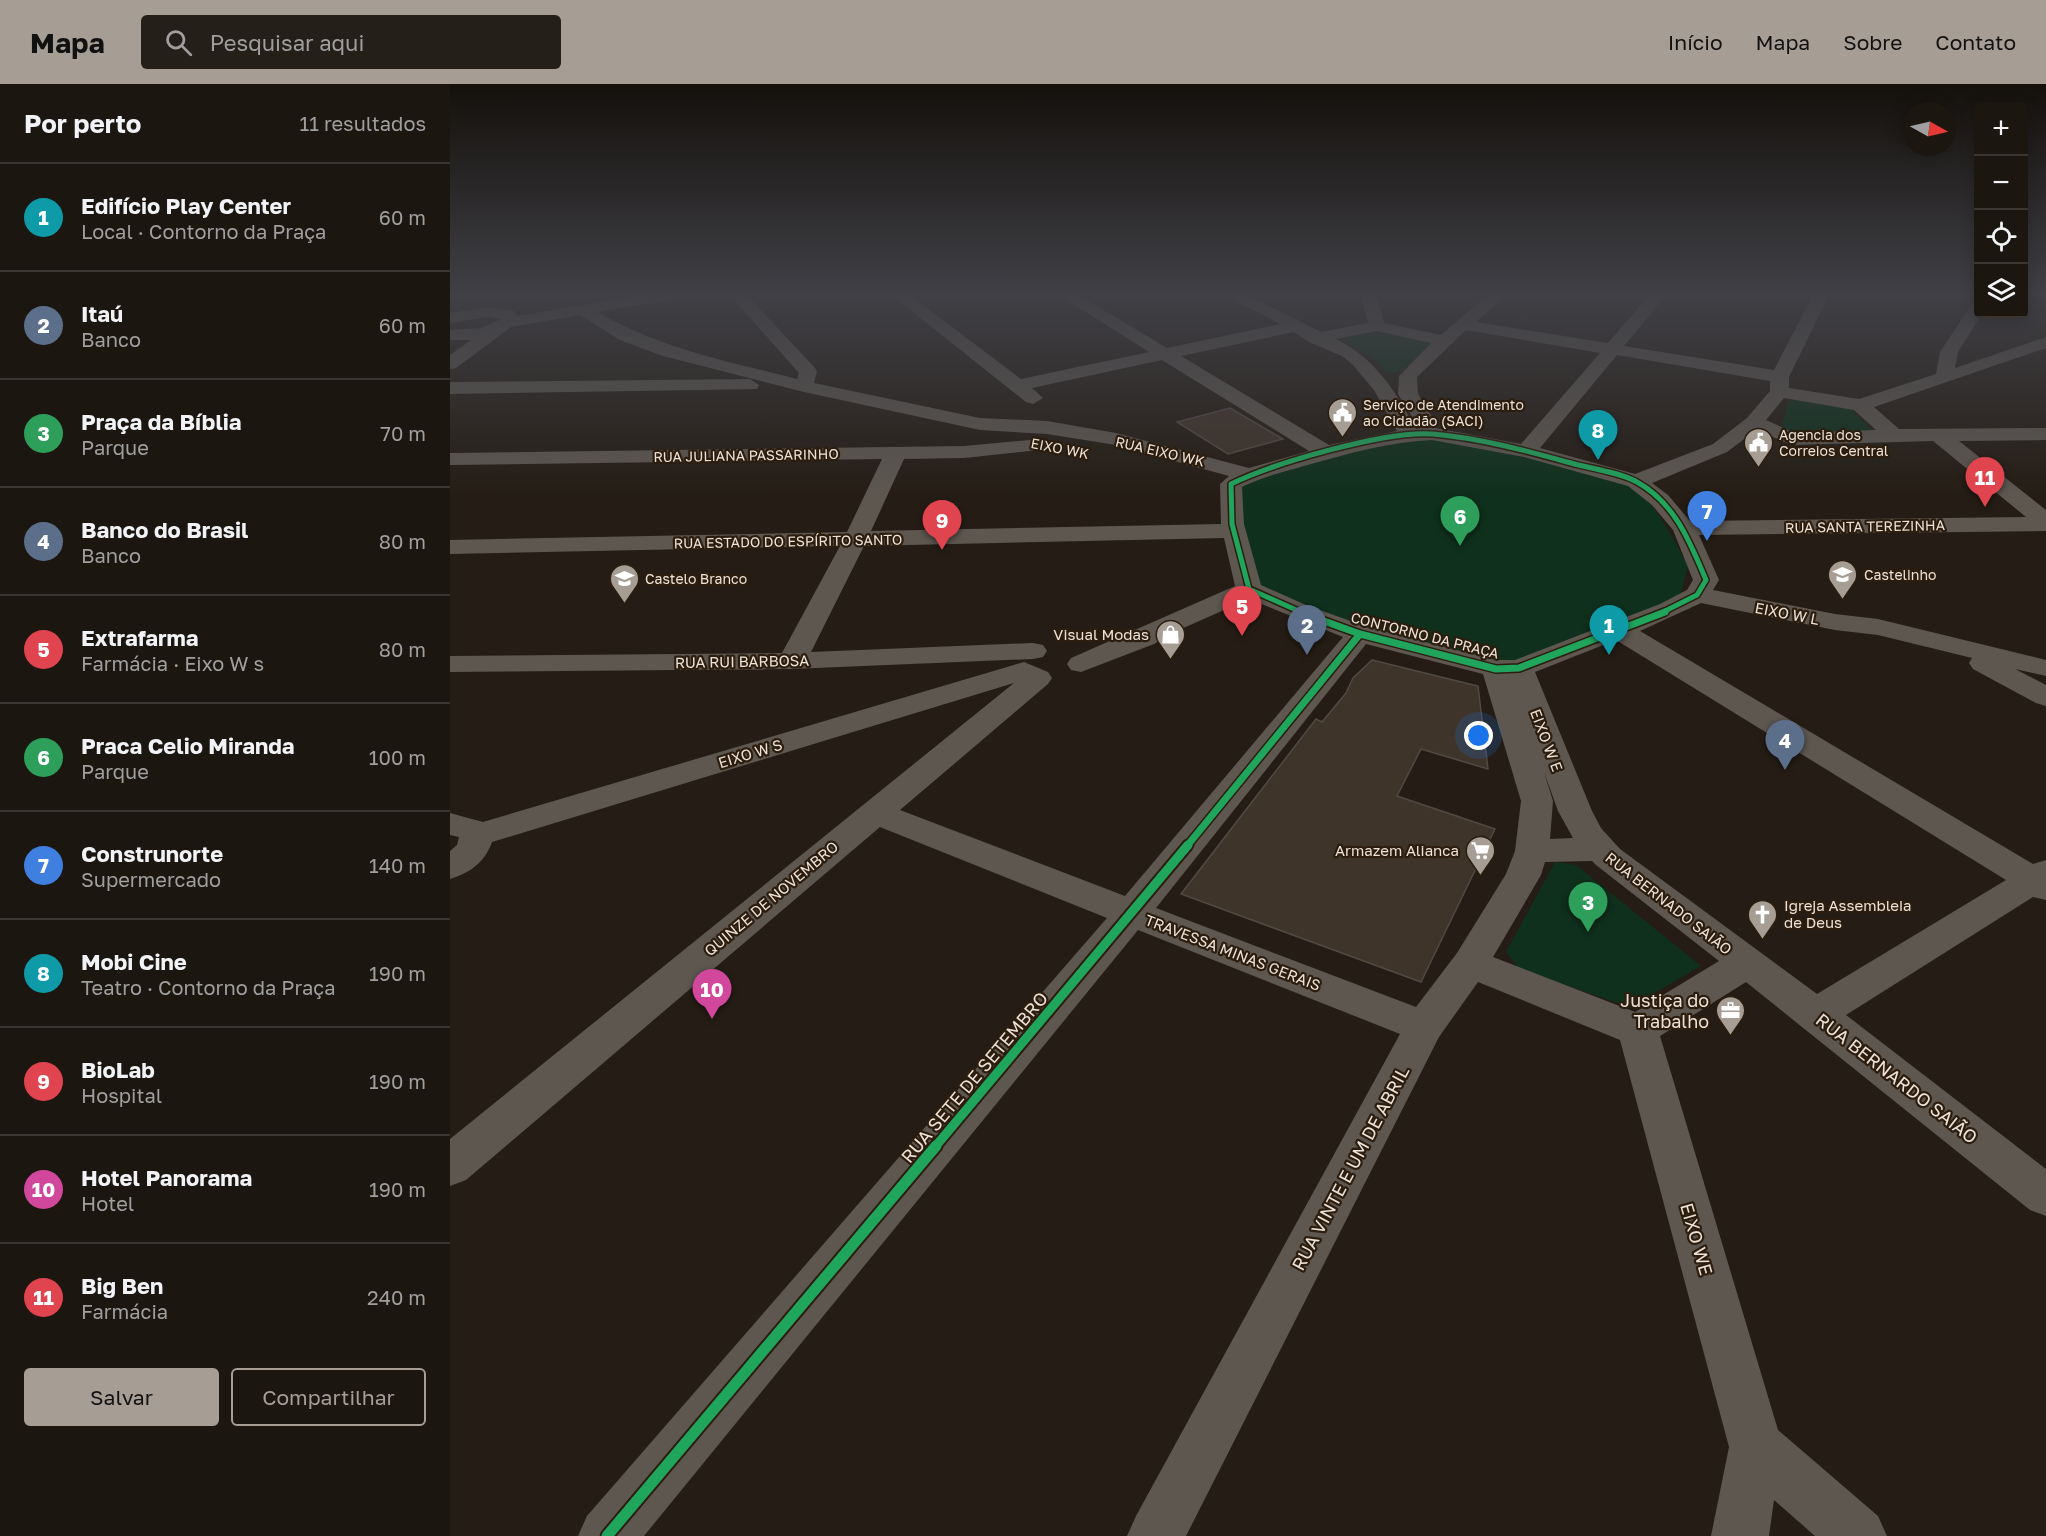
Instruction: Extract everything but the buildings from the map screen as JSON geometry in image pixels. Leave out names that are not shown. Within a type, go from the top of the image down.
[{"type":"street","points":[[708,361],[796,384],[980,424]]},
{"type":"street","points":[[450,388],[796,384],[808,372],[798,361]]},
{"type":"street","points":[[984,361],[1071,430]]},
{"type":"street","points":[[1016,386],[1130,361]]},
{"type":"street","points":[[1178,361],[1326,452]]},
{"type":"street","points":[[1359,361],[1377,376],[1421,434]]},
{"type":"street","points":[[1377,376],[1408,376],[1424,361]]},
{"type":"street","points":[[1526,451],[1603,361]]},
{"type":"street","points":[[1664,361],[1780,385],[1860,405],[1894,435]]},
{"type":"street","points":[[1720,448],[1754,423],[1780,385],[1791,361]]},
{"type":"street","points":[[1945,375],[1947,361]]},
{"type":"street","points":[[1985,361],[2030,366]]},
{"type":"street","points":[[1860,405],[1945,375],[2000,361]]},
{"type":"street","points":[[1408,376],[1408,394],[1421,434]]},
{"type":"street","name":"EIXO WK","points":[[980,424],[1003,423],[1071,430]]},
{"type":"street","points":[[1754,423],[1792,439]]},
{"type":"street","name":"EIXO WK","points":[[980,424],[992,432],[1041,445],[1240,479]]},
{"type":"street","points":[[1041,445],[1032,439],[1031,435],[1036,432],[1071,430]]},
{"type":"street","name":"RUA EIXO WK","points":[[1071,430],[1202,461],[1240,479]]},
{"type":"street","points":[[1249,589],[1234,531],[1230,496],[1240,479],[1326,452],[1421,434],[1526,451],[1636,481],[1660,500],[1684,528],[1701,587],[1669,610],[1620,630],[1508,669]]},
{"type":"street","points":[[1636,481],[1720,448],[1792,439],[1894,435],[2046,434]]},
{"type":"street","points":[[1940,436],[2046,523]]},
{"type":"street","name":"RUA JULIANA PASSARINHO","points":[[450,459],[964,452],[1041,445]]},
{"type":"street","points":[[792,661],[855,540],[896,453]]},
{"type":"street","name":"RUA SANTA TEREZINHA","points":[[1684,528],[2046,523]]},
{"type":"street","name":"RUA ESTADO DO ESPÍRITO SANTO","points":[[450,547],[1234,531]]},
{"type":"street","name":"EIXO W L","points":[[1701,587],[1835,622],[1878,627],[2046,668]]},
{"type":"street","name":"EIXO W S","points":[[463,830],[1032,667],[1056,678],[1072,673],[1074,656],[1144,638],[1162,627],[1249,589]]},
{"type":"street","name":"CONTORNO DA PRAÇA","points":[[1249,589],[1297,611],[1360,634],[1508,669]]},
{"type":"street","points":[[1620,630],[2042,880],[1816,1014]]},
{"type":"street","name":"RUA SETE DE SETEMBRO","points":[[607,1536],[1132,913],[1360,634]]},
{"type":"street","points":[[1954,644],[2012,680],[2046,697]]},
{"type":"street","points":[[1986,652],[2046,645]]},
{"type":"street","name":"RUA RUI BARBOSA","points":[[450,664],[792,661],[1032,667]]},
{"type":"street","name":"QUINZE DE NOVEMBRO","points":[[450,1166],[873,812],[1032,667]]},
{"type":"street","name":"EIXO W E","points":[[1508,669],[1537,801]]},
{"type":"street","name":"EIXO W E","points":[[1508,669],[1575,812]]},
{"type":"street","name":"RUA VINTE E UM DE ABRIL","points":[[1156,1536],[1424,1027],[1470,963],[1523,875],[1532,851],[1537,801]]},
{"type":"street","name":"TRAVESSA MINAS GERAIS","points":[[873,812],[1424,1027]]},
{"type":"street","name":"RUA BERNADO SAIÃO","points":[[1575,812],[1587,834],[1601,849],[1746,963]]},
{"type":"street","points":[[450,867],[468,855],[475,844],[463,830]]},
{"type":"street","points":[[1532,851],[1601,849]]},
{"type":"street","points":[[1470,963],[1638,1030],[1746,963]]},
{"type":"street","name":"RUA BERNARDO SAIÃO","points":[[1746,963],[1816,1014],[2046,1196]]},
{"type":"street","name":"EIXO WE","points":[[1638,1030],[1756,1447]]},
{"type":"street","points":[[1740,1536],[1756,1447]]},
{"type":"street","points":[[1756,1447],[1858,1536]]},
{"type":"green space","points":[[1376,361],[1412,361],[1400,372],[1388,373]]},
{"type":"green space","points":[[1795,400],[1851,409],[1873,431],[1799,433],[1787,431],[1782,425],[1788,401]]},
{"type":"green space","points":[[1432,436],[1629,481],[1655,510],[1688,566],[1680,597],[1503,667],[1361,633],[1251,588],[1237,480],[1286,465]]},
{"type":"green space","points":[[1555,862],[1576,865],[1701,966],[1630,1007],[1520,970],[1506,952]]},
{"type":"cycle path","points":[[1432,434],[1526,451],[1636,481],[1660,500],[1684,528],[1706,580],[1697,595],[1669,610],[1519,668],[1496,669],[1360,634],[1297,611],[1249,589],[1232,524],[1231,484],[1263,471],[1347,447],[1381,439],[1432,434]]},
{"type":"cycle path","points":[[607,1536],[1132,913],[1360,634]]},
{"type":"place","name":"Serviço de Atendimento ao Cidadão (SACI)","points":[[1342,438]]},
{"type":"place","name":"Mobi Cine","points":[[1598,460]]},
{"type":"place","name":"Agencia dos Correios Central","points":[[1758,468]]},
{"type":"place","name":"Big Ben","points":[[1985,507]]},
{"type":"place","name":"Construnorte","points":[[1707,541]]},
{"type":"place","name":"Praca Celio Miranda","points":[[1460,546]]},
{"type":"place","name":"BioLab","points":[[942,550]]},
{"type":"place","name":"Castelinho","points":[[1843,600]]},
{"type":"place","name":"Castelo Branco","points":[[624,604]]},
{"type":"place","name":"Extrafarma","points":[[1242,636]]},
{"type":"place","name":"Itaú","points":[[1307,655]]},
{"type":"place","name":"Edifício Play Center","points":[[1609,655]]},
{"type":"place","name":"Visual Modas","points":[[1170,660]]},
{"type":"place","name":"Banco do Brasil","points":[[1785,770]]},
{"type":"place","name":"Armazem Alianca","points":[[1480,876]]},
{"type":"place","name":"Praça da Bíblia","points":[[1588,932]]},
{"type":"place","name":"Igreja Assembleia de Deus","points":[[1763,940]]},
{"type":"place","name":"Hotel Panorama","points":[[712,1019]]},
{"type":"place","name":"Justiça do Trabalho","points":[[1730,1036]]}]
